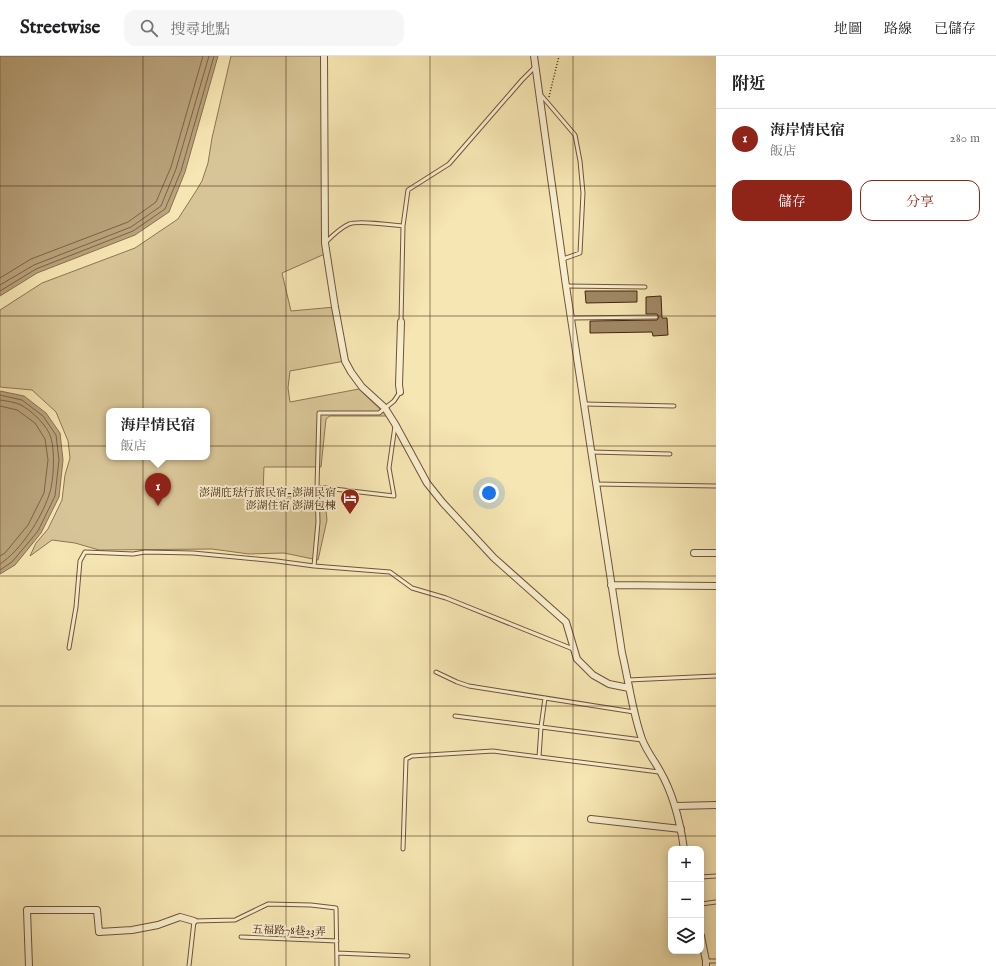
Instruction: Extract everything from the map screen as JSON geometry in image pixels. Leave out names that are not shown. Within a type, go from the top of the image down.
[{"type":"street","points":[[324,56],[325,243],[335,307],[346,361],[350,372],[362,387],[385,408],[427,483],[443,504],[494,558],[566,622],[573,649],[578,659],[593,675],[609,684],[628,688]]},
{"type":"street","points":[[534,56],[566,286],[585,404],[611,585],[628,680],[628,688],[642,740],[661,772],[676,806],[684,846]]},
{"type":"street","points":[[400,392],[401,322]]},
{"type":"street","points":[[694,553],[716,553]]},
{"type":"street","points":[[611,585],[716,586]]},
{"type":"street","points":[[676,806],[716,805]]},
{"type":"street","points":[[591,818],[681,829]]},
{"type":"street","points":[[29,966],[27,910],[96,910],[99,932],[132,930],[158,925],[180,917],[194,921]]},
{"type":"street","points":[[704,953],[706,964]]},
{"type":"lane","points":[[401,322],[403,226],[408,190],[450,164],[522,80],[535,67]]},
{"type":"lane","points":[[540,94],[575,135],[580,161],[583,193],[580,253],[563,259]]},
{"type":"lane","points":[[325,243],[338,231],[350,224],[403,226]]},
{"type":"lane","points":[[566,286],[645,287]]},
{"type":"lane","points":[[572,318],[656,317]]},
{"type":"lane","points":[[314,566],[318,522],[317,487],[319,413],[379,413],[394,401],[400,392]]},
{"type":"lane","points":[[585,404],[674,406]]},
{"type":"lane","points":[[317,487],[394,496],[390,468],[395,424]]},
{"type":"lane","points":[[591,452],[670,454]]},
{"type":"lane","points":[[596,484],[716,486]]},
{"type":"lane","points":[[69,648],[76,607],[80,561],[85,552],[125,554],[145,552],[193,553],[314,566],[390,572],[412,588],[446,598],[573,649]]},
{"type":"lane","points":[[436,672],[469,686],[634,712]]},
{"type":"lane","points":[[628,680],[716,676]]},
{"type":"lane","points":[[539,757],[545,698]]},
{"type":"lane","points":[[455,716],[642,740]]},
{"type":"lane","points":[[403,849],[406,758],[412,756],[493,751],[661,772]]},
{"type":"lane","points":[[704,877],[716,876]]},
{"type":"lane","points":[[704,904],[716,902]]},
{"type":"lane","points":[[189,966],[194,921],[235,920],[268,904],[311,905],[336,908],[338,966]]},
{"type":"lane","name":"五福路78巷23弄","points":[[242,937],[337,940]]},
{"type":"lane","points":[[337,953],[408,956]]},
{"type":"lane","points":[[706,964],[716,961]]},
{"type":"path","points":[[548,102],[558,56]]},
{"type":"shaded area","points":[[231,56],[324,56],[327,253],[282,273],[291,311],[335,307],[345,361],[290,371],[288,388],[290,402],[359,389],[387,416],[330,416],[326,419],[321,467],[264,467],[263,493],[325,501],[327,520],[318,560],[284,553],[249,554],[212,549],[99,550],[75,543],[52,540],[30,556],[36,543],[48,529],[62,500],[65,475],[70,458],[68,441],[56,412],[32,390],[0,387],[0,310],[42,283],[135,248],[178,219],[202,181],[208,163],[212,138]]},
{"type":"water","points":[[0,56],[218,56],[185,172],[169,212],[135,235],[37,273],[0,296]]},
{"type":"water","points":[[0,391],[24,396],[46,413],[60,433],[63,460],[59,497],[41,533],[15,565],[0,574]]},
{"type":"building","points":[[585,291],[637,291],[637,302],[586,303]]},
{"type":"building","points":[[661,296],[662,318],[667,318],[668,335],[653,336],[652,332],[590,333],[590,321],[657,320],[659,317],[657,314],[646,314],[646,297]]},
{"type":"place","name":"海岸情民宿","points":[[158,506]]},
{"type":"place","name":"澎湖庇琺行旅民宿-澎湖民宿 澎湖住宿 澎湖包棟","points":[[350,515]]}]
